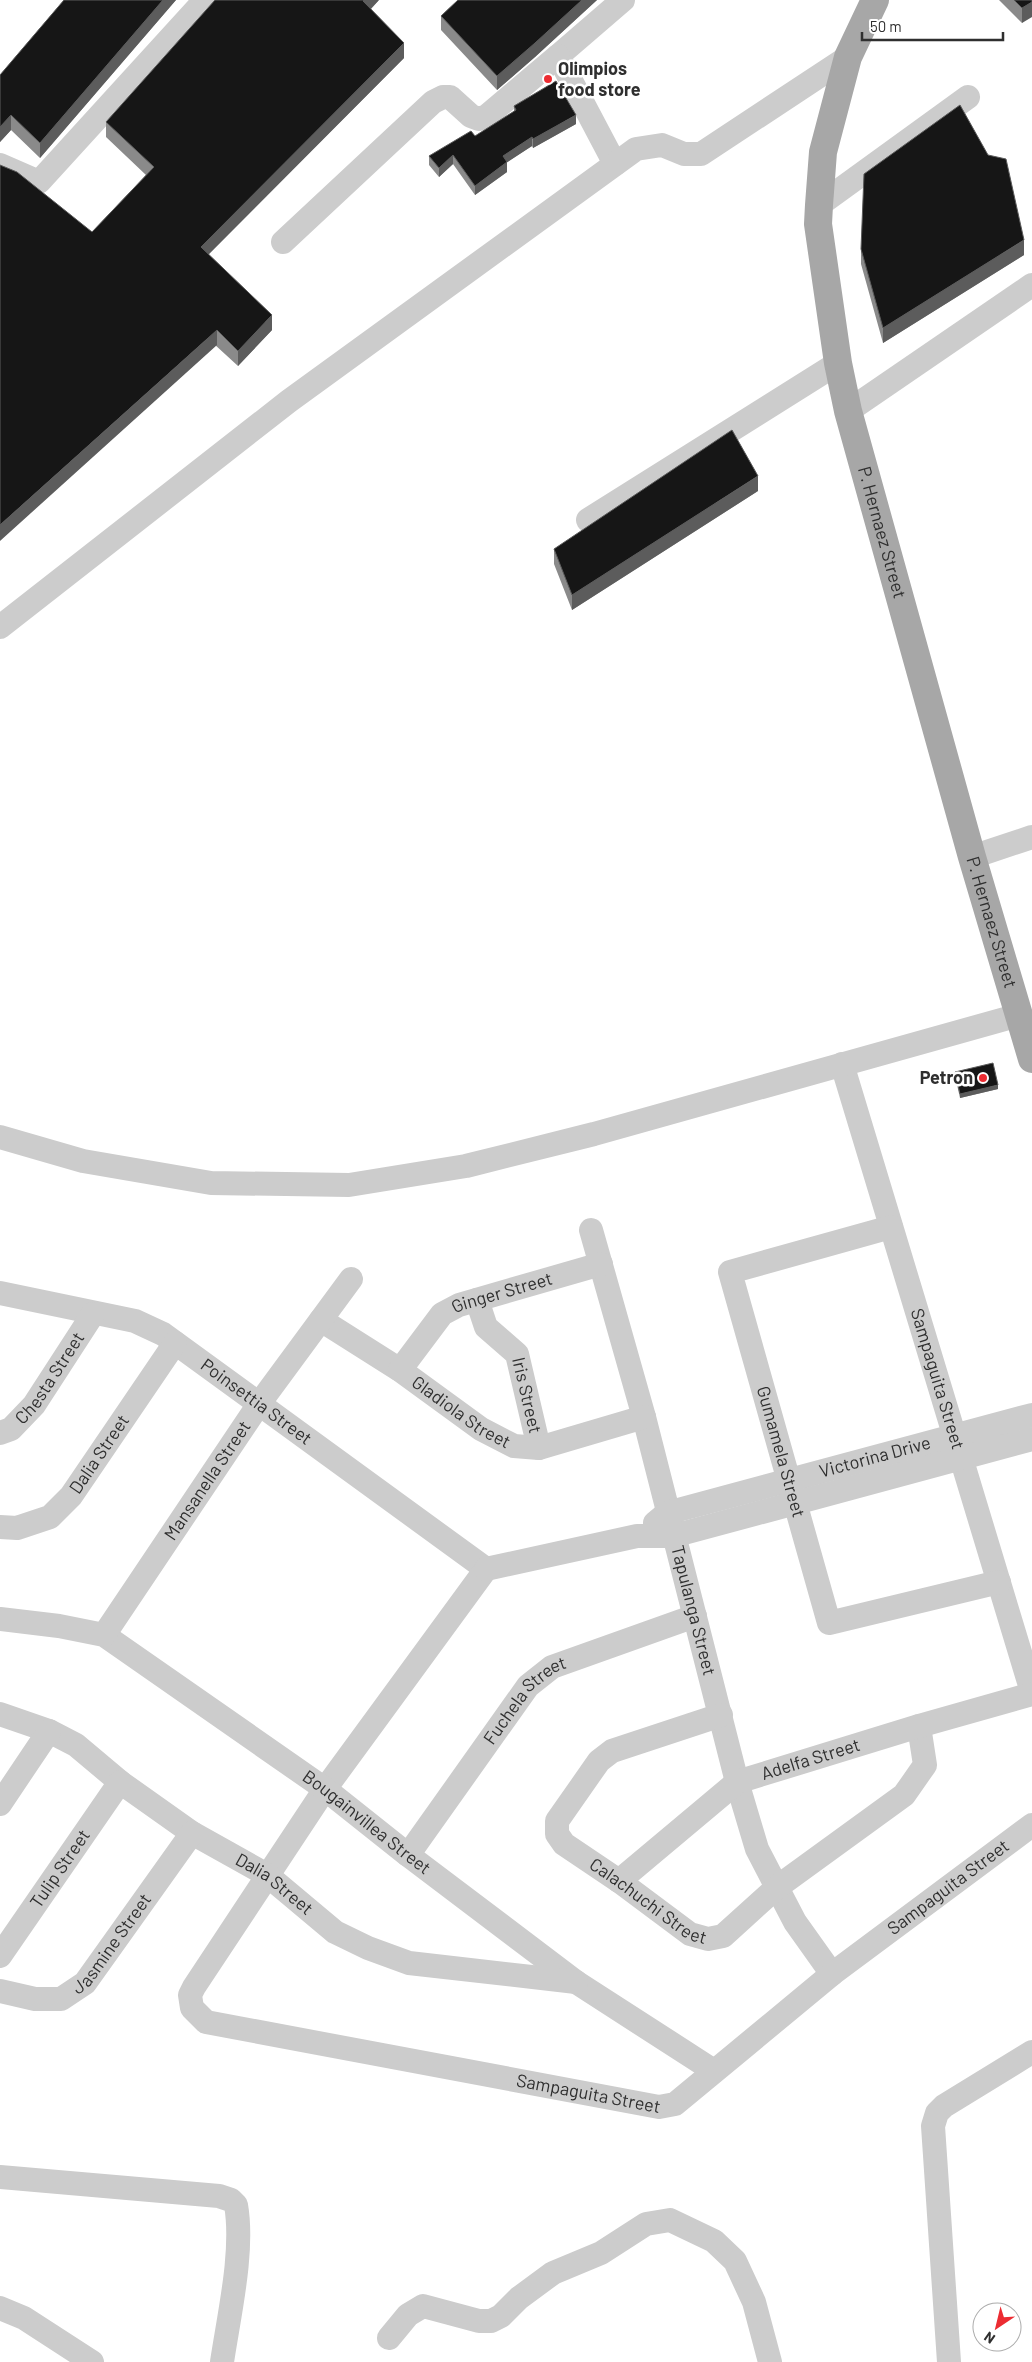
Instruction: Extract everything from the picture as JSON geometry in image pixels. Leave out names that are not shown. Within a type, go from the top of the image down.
[{"type":"main road","name":"P. Hernaez Street","points":[[875,0],[848,57],[823,152],[818,224],[838,363],[848,411],[972,857],[1032,1059]]},
{"type":"street","points":[[0,165],[39,182],[205,0]]},
{"type":"street","points":[[283,242],[433,102],[443,97],[450,97],[471,116],[479,119],[487,116],[623,0]]},
{"type":"street","points":[[558,56],[615,164]]},
{"type":"street","points":[[0,627],[289,401],[636,148],[662,145],[684,154],[701,154],[848,57]]},
{"type":"street","points":[[819,205],[968,97]]},
{"type":"street","points":[[848,411],[1032,286]]},
{"type":"street","points":[[588,520],[838,363]]},
{"type":"street","points":[[972,857],[1032,837]]},
{"type":"street","points":[[0,1137],[83,1161],[211,1182],[349,1185],[466,1166],[594,1134],[1020,1014]]},
{"type":"street","name":"Sampaguita Street","points":[[842,1064],[1032,1693]]},
{"type":"street","name":"Gumamela Street","points":[[891,1227],[730,1272],[829,1623],[999,1582]]},
{"type":"street","name":"Tapulanga Street","points":[[591,1230],[644,1417],[737,1782],[757,1849],[795,1922],[832,1974]]},
{"type":"street","name":"Ginger Street","points":[[400,1370],[442,1314],[459,1305],[601,1264]]},
{"type":"street","name":"Mansanella Street","points":[[104,1635],[259,1404],[351,1279]]},
{"type":"street","name":"Poinsettia Street","points":[[0,1293],[93,1314],[135,1321],[163,1334],[486,1569]]},
{"type":"street","name":"Iris Street","points":[[476,1300],[486,1326],[517,1354],[539,1448]]},
{"type":"street","name":"Chesta Street","points":[[0,1433],[11,1429],[34,1405],[93,1314]]},
{"type":"street","name":"Gladiola Street","points":[[321,1320],[400,1370],[481,1429],[514,1446],[539,1448],[644,1417]]},
{"type":"street","name":"Dalia Street","points":[[0,1527],[17,1528],[50,1517],[72,1496],[175,1343]]},
{"type":"street","name":"Victorina Drive","points":[[637,1536],[667,1513],[1032,1414]]},
{"type":"street","name":"Victorina Drive","points":[[486,1569],[637,1536],[673,1536],[1032,1439]]},
{"type":"street","points":[[267,1875],[325,1789],[486,1569]]},
{"type":"street","name":"Fuchela Street","points":[[408,1855],[528,1686],[539,1676],[552,1666],[695,1616]]},
{"type":"street","name":"Bougainvillea Street","points":[[0,1619],[60,1626],[104,1635],[325,1789],[408,1855],[576,1982],[714,2071]]},
{"type":"street","name":"Adelfa Street","points":[[620,1881],[737,1782],[1032,1693]]},
{"type":"street","name":"Dalia Street","points":[[0,1714],[49,1731],[76,1745],[120,1782],[192,1833],[267,1875],[335,1932],[368,1948],[409,1963],[576,1982]]},
{"type":"street","name":"Calachuchi Street","points":[[721,1715],[612,1752],[599,1761],[557,1821],[557,1834],[564,1844],[620,1881],[690,1934],[708,1939],[723,1936],[776,1888],[904,1795],[924,1765],[919,1726]]},
{"type":"street","points":[[0,1804],[49,1731]]},
{"type":"street","name":"Tulip Street","points":[[0,1956],[120,1782]]},
{"type":"street","name":"Sampaguita Street","points":[[267,1875],[190,1996],[192,2008],[206,2022],[659,2107],[675,2104],[832,1974],[1032,1825]]},
{"type":"street","name":"Jasmine Street","points":[[0,1992],[35,1999],[61,1999],[85,1983],[192,1833]]},
{"type":"street","points":[[949,2362],[933,2126],[937,2114],[944,2106],[1032,2052]]},
{"type":"street","points":[[0,2177],[219,2196],[230,2200],[236,2205],[238,2215],[235,2273],[222,2362]]},
{"type":"street","points":[[389,2338],[408,2315],[423,2306],[479,2321],[491,2321],[501,2316],[519,2298],[553,2273],[602,2253],[646,2224],[670,2220],[714,2241],[735,2261],[754,2302],[770,2362]]},
{"type":"street","points":[[0,2308],[24,2318],[92,2362]]},
{"type":"building","points":[[64,0],[163,0],[40,143],[11,115],[0,127],[0,75]]},
{"type":"building","points":[[215,0],[365,0],[363,1],[404,43],[201,247],[272,315],[238,351],[217,330],[0,525],[0,165],[17,172],[92,232],[154,167],[106,122]]},
{"type":"building","points":[[458,0],[582,0],[497,76],[441,16]]},
{"type":"building","points":[[1014,0],[1032,0],[1032,2],[1022,8]]},
{"type":"building","points":[[556,81],[576,115],[533,139],[532,137],[503,156],[507,162],[475,186],[453,155],[439,168],[429,156],[471,131],[475,136],[516,110],[514,106]]},
{"type":"building","points":[[960,105],[988,155],[1006,159],[1024,240],[883,328],[861,249],[864,174]]},
{"type":"building","points":[[732,430],[758,476],[572,595],[554,549]]},
{"type":"building","points":[[993,1063],[998,1085],[960,1094],[955,1072]]},
{"type":"place","name":"Olimpios food store","points":[[548,79]]},
{"type":"place","name":"Petron","points":[[983,1078]]}]
